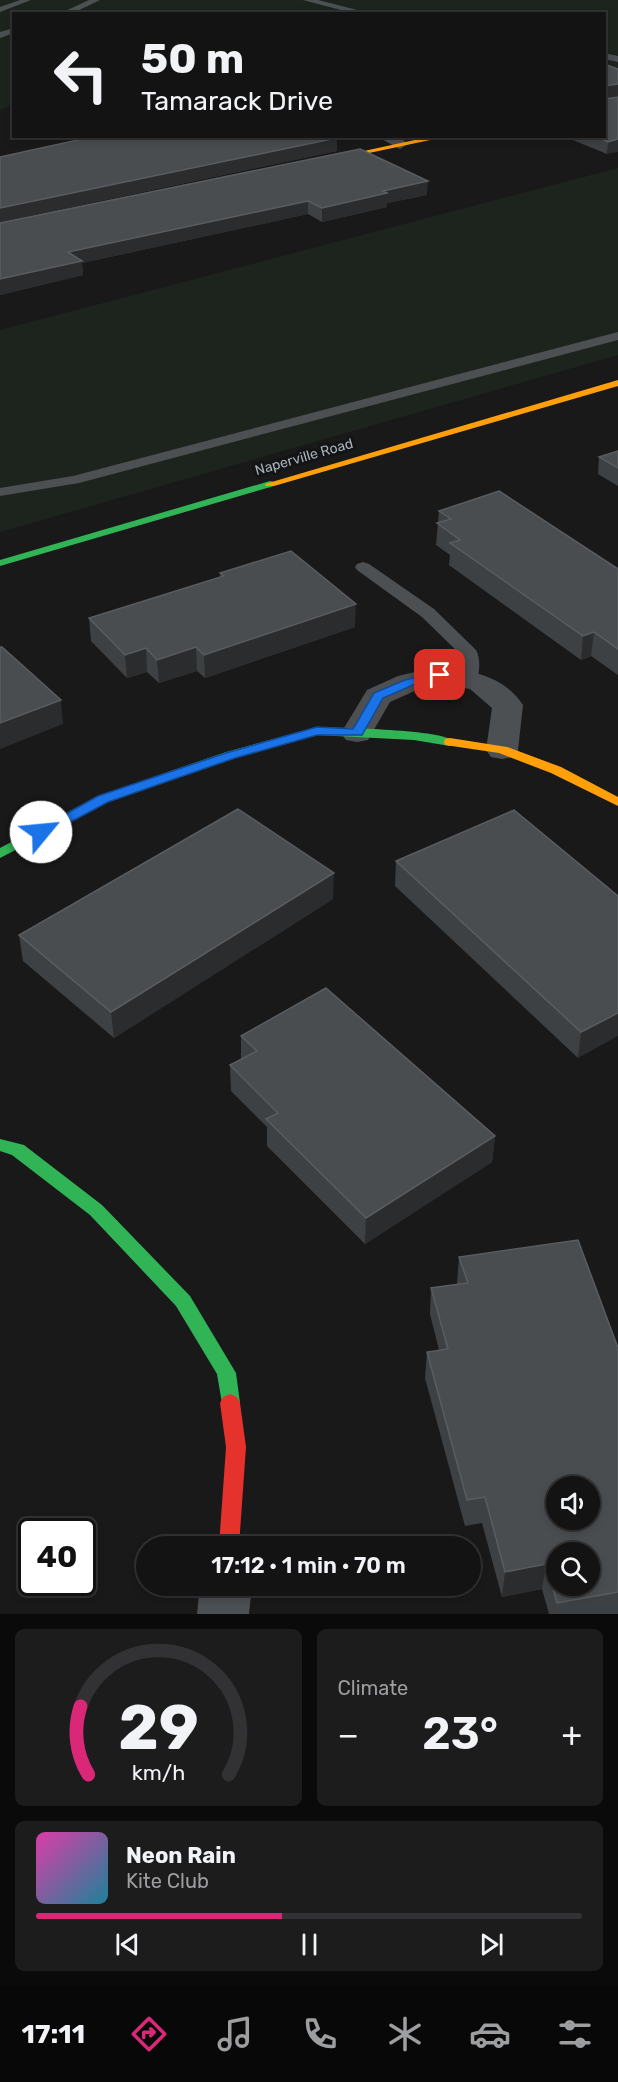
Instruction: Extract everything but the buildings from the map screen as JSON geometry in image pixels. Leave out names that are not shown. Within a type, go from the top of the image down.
[{"type":"street","points":[[388,138],[400,144]]},
{"type":"street","points":[[309,164],[434,138]]},
{"type":"street","name":"Naperville Road","points":[[0,563],[618,383]]},
{"type":"street","points":[[357,733],[378,696],[409,682],[440,675],[479,682],[508,705],[502,750]]},
{"type":"street","points":[[0,854],[103,799],[209,763],[317,731],[414,736],[502,750],[556,770],[618,802]]},
{"type":"street","points":[[0,1145],[18,1150],[96,1210],[183,1301],[226,1373],[236,1447],[230,1536]]},
{"type":"street","points":[[224,1614],[225,1596]]},
{"type":"lane","points":[[0,10],[27,0]]},
{"type":"lane","points":[[68,12],[96,0]]},
{"type":"lane","points":[[307,0],[360,12]]},
{"type":"lane","points":[[0,492],[74,480],[618,336]]},
{"type":"lane","points":[[363,567],[428,613],[470,654],[469,680]]},
{"type":"shaded area","points":[[0,0],[618,0],[618,70],[606,67],[606,12],[12,12],[12,105],[0,110]]},
{"type":"shaded area","points":[[618,168],[618,355],[0,532],[0,330]]},
{"type":"traffic: fast","points":[[0,563],[270,484]]},
{"type":"traffic: fast","points":[[0,854],[103,799],[231,755],[317,731],[414,736],[450,742]]},
{"type":"traffic: fast","points":[[0,1145],[18,1150],[96,1210],[183,1301],[226,1373],[230,1403]]},
{"type":"traffic: slow","points":[[322,161],[436,138]]},
{"type":"traffic: slow","points":[[270,484],[618,383]]},
{"type":"traffic: slow","points":[[450,742],[502,750],[556,770],[618,802]]},
{"type":"traffic: jam","points":[[230,1403],[236,1447],[230,1536]]},
{"type":"route","points":[[41,832],[103,799],[231,755],[317,731],[357,733],[378,696],[409,682],[440,675]]}]
